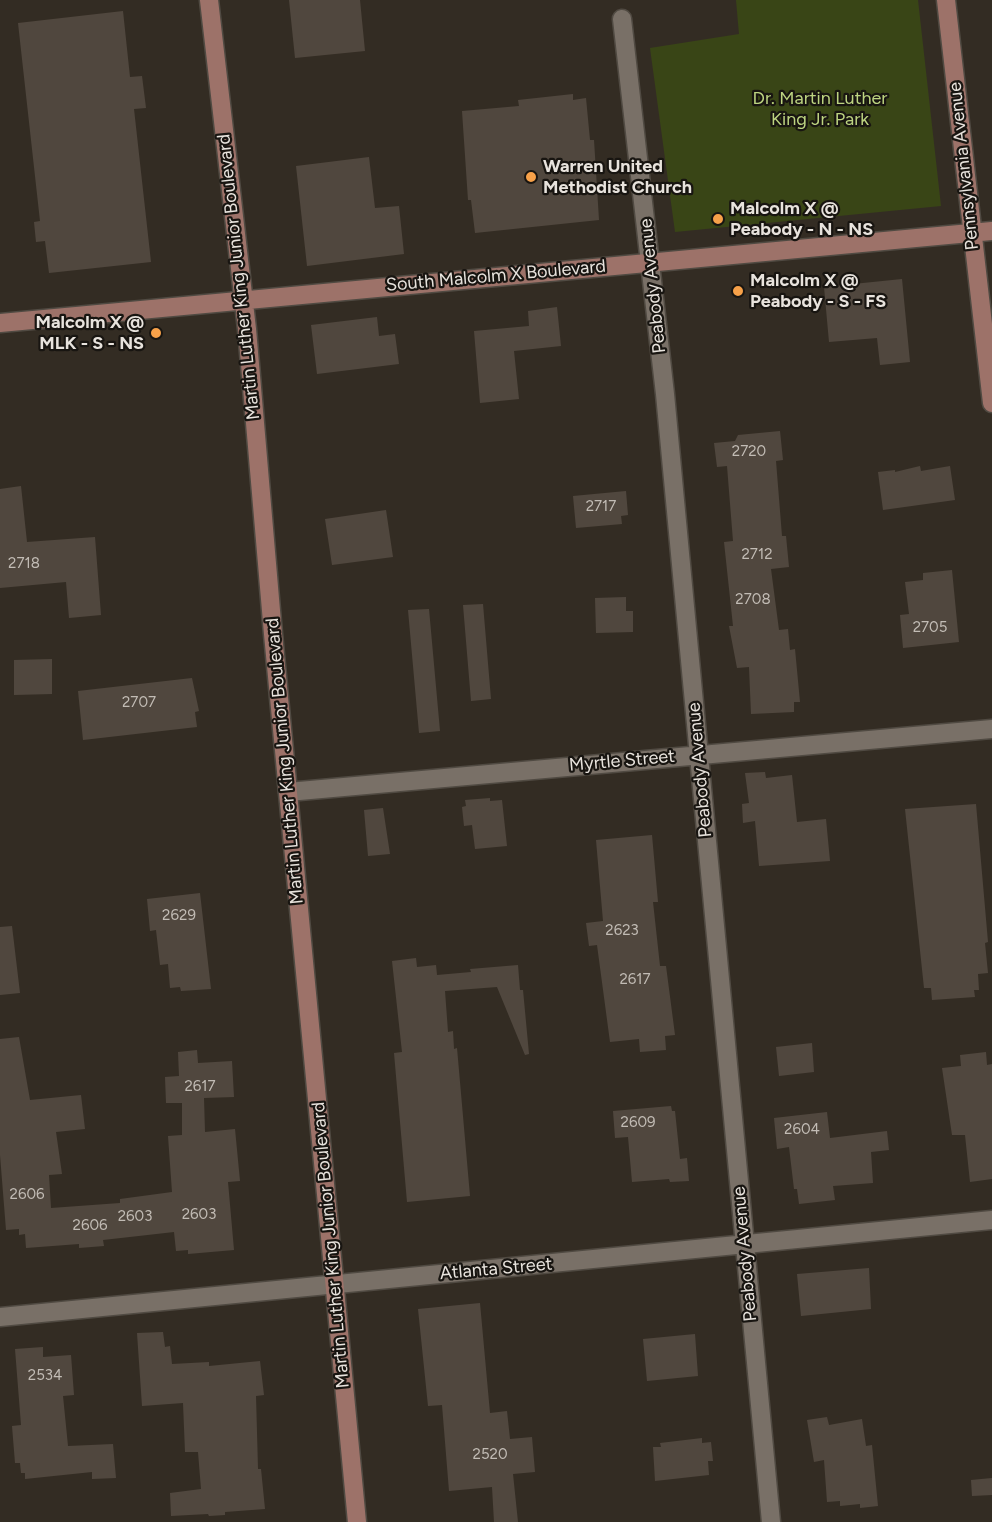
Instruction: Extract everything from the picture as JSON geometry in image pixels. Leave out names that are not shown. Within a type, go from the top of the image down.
[{"type":"main road","name":"Martin Luther King Junior Boulevard","points":[[208,0],[244,301],[357,1522]]},
{"type":"main road","name":"Pennsylvania Avenue","points":[[946,0],[992,403]]},
{"type":"main road","name":"South Malcolm X Boulevard","points":[[0,322],[992,231]]},
{"type":"street","name":"Peabody Avenue","points":[[622,19],[651,261],[771,1522]]},
{"type":"street","name":"Myrtle Street","points":[[288,792],[992,729]]},
{"type":"street","name":"Atlanta Street","points":[[0,1317],[992,1220]]},
{"type":"green space","name":"Dr. Martin Luther King Jr. Park","points":[[736,0],[918,0],[941,206],[675,232],[650,48],[739,34]]},
{"type":"building","points":[[289,0],[360,0],[365,51],[295,58]]},
{"type":"building","points":[[123,11],[130,77],[142,76],[146,108],[134,109],[151,262],[49,273],[45,241],[36,242],[34,222],[40,221],[18,23]]},
{"type":"building","name":"Warren United Methodist Church","points":[[573,94],[573,100],[586,98],[590,140],[594,140],[599,220],[475,233],[471,200],[468,200],[462,111],[519,106],[518,100]]},
{"type":"building","points":[[369,157],[375,208],[399,206],[404,254],[307,266],[296,166]]},
{"type":"building","points":[[902,279],[910,362],[880,365],[877,338],[829,342],[824,287]]},
{"type":"building","points":[[557,307],[561,346],[514,351],[519,399],[480,403],[474,331],[529,326],[528,311]]},
{"type":"building","points":[[377,317],[379,336],[395,334],[399,364],[317,374],[311,325]]},
{"type":"building","points":[[780,431],[783,460],[776,461],[782,536],[786,536],[789,567],[771,569],[779,630],[788,629],[790,650],[795,649],[800,702],[794,702],[794,712],[751,714],[749,667],[737,668],[729,626],[733,626],[724,542],[733,541],[727,466],[717,467],[714,443],[735,441],[738,435]]},
{"type":"building","points":[[920,466],[921,471],[950,466],[955,500],[883,510],[878,472],[895,470],[895,472]]},
{"type":"building","points":[[21,486],[27,542],[95,537],[101,615],[69,618],[66,582],[0,588],[0,489]]},
{"type":"building","points":[[626,491],[628,515],[621,516],[622,524],[576,528],[573,496]]},
{"type":"building","points":[[386,510],[393,557],[332,565],[325,519]]},
{"type":"building","points":[[952,570],[959,642],[903,648],[900,615],[909,614],[905,582],[923,580],[923,573]]},
{"type":"building","points":[[626,597],[626,611],[633,611],[633,632],[596,633],[595,598]]},
{"type":"building","points":[[483,604],[491,699],[471,701],[463,605]]},
{"type":"building","points":[[429,609],[440,731],[419,733],[408,610]]},
{"type":"building","points":[[52,659],[52,694],[14,695],[14,660]]},
{"type":"building","points":[[192,678],[199,711],[195,712],[197,727],[83,740],[78,691]]},
{"type":"building","points":[[765,772],[766,778],[792,775],[797,822],[826,819],[830,861],[759,866],[755,821],[743,823],[742,804],[749,803],[745,773]]},
{"type":"building","points":[[490,798],[490,801],[502,800],[507,846],[475,849],[472,825],[464,826],[462,807],[466,806],[465,800]]},
{"type":"building","points":[[976,804],[988,942],[985,943],[988,973],[978,974],[979,990],[974,990],[975,997],[932,1000],[931,988],[924,988],[905,809]]},
{"type":"building","points":[[383,808],[390,854],[368,856],[364,810]]},
{"type":"building","points":[[652,835],[658,902],[653,902],[660,966],[666,966],[675,1035],[665,1036],[666,1050],[640,1052],[639,1039],[610,1042],[597,945],[589,946],[586,923],[603,921],[596,840]]},
{"type":"building","points":[[200,893],[211,989],[181,991],[180,987],[170,988],[168,964],[160,965],[156,930],[150,931],[147,899]]},
{"type":"building","points":[[12,926],[20,993],[0,995],[0,927]]},
{"type":"building","points":[[416,958],[417,967],[436,965],[437,975],[471,972],[470,969],[518,965],[520,990],[523,990],[529,1054],[525,1055],[497,987],[445,991],[448,1032],[453,1031],[454,1049],[457,1048],[470,1196],[407,1202],[394,1053],[402,1052],[392,961]]},
{"type":"building","points":[[19,1037],[30,1100],[81,1095],[85,1129],[56,1132],[62,1174],[49,1175],[51,1208],[120,1203],[120,1199],[172,1192],[168,1136],[182,1135],[182,1103],[166,1103],[165,1077],[179,1076],[178,1052],[197,1050],[198,1063],[232,1061],[234,1097],[204,1098],[205,1132],[235,1129],[240,1181],[228,1182],[234,1250],[188,1254],[188,1250],[176,1251],[174,1232],[103,1240],[104,1246],[79,1248],[79,1244],[26,1248],[25,1234],[19,1235],[19,1229],[6,1230],[0,1155],[0,1039]]},
{"type":"building","points":[[812,1043],[814,1072],[779,1076],[776,1047]]},
{"type":"building","points":[[986,1052],[987,1065],[992,1064],[992,1179],[970,1182],[965,1135],[952,1135],[942,1068],[961,1066],[960,1055]]},
{"type":"building","points":[[671,1106],[672,1111],[675,1111],[680,1159],[687,1158],[689,1181],[670,1182],[669,1179],[632,1182],[628,1137],[615,1138],[613,1111]]},
{"type":"building","points":[[827,1112],[830,1138],[887,1131],[889,1150],[871,1152],[873,1183],[833,1186],[835,1200],[799,1204],[797,1189],[794,1189],[789,1147],[777,1149],[774,1118]]},
{"type":"building","points":[[869,1268],[871,1309],[801,1316],[797,1274]]},
{"type":"building","points":[[480,1303],[490,1413],[507,1411],[510,1439],[532,1437],[535,1472],[513,1474],[518,1522],[494,1522],[492,1487],[449,1491],[442,1405],[428,1406],[418,1309]]},
{"type":"building","points":[[163,1332],[165,1347],[170,1346],[172,1364],[209,1362],[209,1366],[260,1361],[264,1395],[256,1396],[258,1469],[261,1469],[265,1509],[225,1512],[225,1515],[171,1516],[170,1493],[201,1489],[198,1452],[185,1452],[183,1403],[142,1406],[137,1333]]},
{"type":"building","points":[[695,1334],[698,1376],[647,1381],[643,1339]]},
{"type":"building","points":[[43,1347],[43,1357],[71,1355],[74,1395],[63,1396],[68,1446],[113,1444],[116,1478],[92,1479],[92,1472],[25,1479],[25,1473],[21,1473],[20,1463],[15,1463],[12,1426],[21,1425],[15,1349]]},
{"type":"building","points":[[827,1417],[829,1425],[862,1419],[866,1446],[872,1445],[878,1506],[860,1508],[860,1504],[840,1506],[840,1501],[827,1502],[824,1460],[814,1462],[807,1420]]},
{"type":"building","points":[[702,1438],[702,1443],[711,1442],[713,1461],[708,1461],[709,1475],[655,1481],[653,1447],[661,1447],[660,1443]]},
{"type":"building","points":[[992,1478],[992,1495],[972,1496],[971,1480]]},
{"type":"place","name":"Warren United Methodist Church","points":[[531,177]]},
{"type":"place","name":"Malcolm X @ Peabody - N - NS","points":[[718,219]]},
{"type":"place","name":"Malcolm X @ Peabody - S - FS","points":[[738,291]]},
{"type":"place","name":"Malcolm X @ MLK - S - NS","points":[[156,333]]}]
